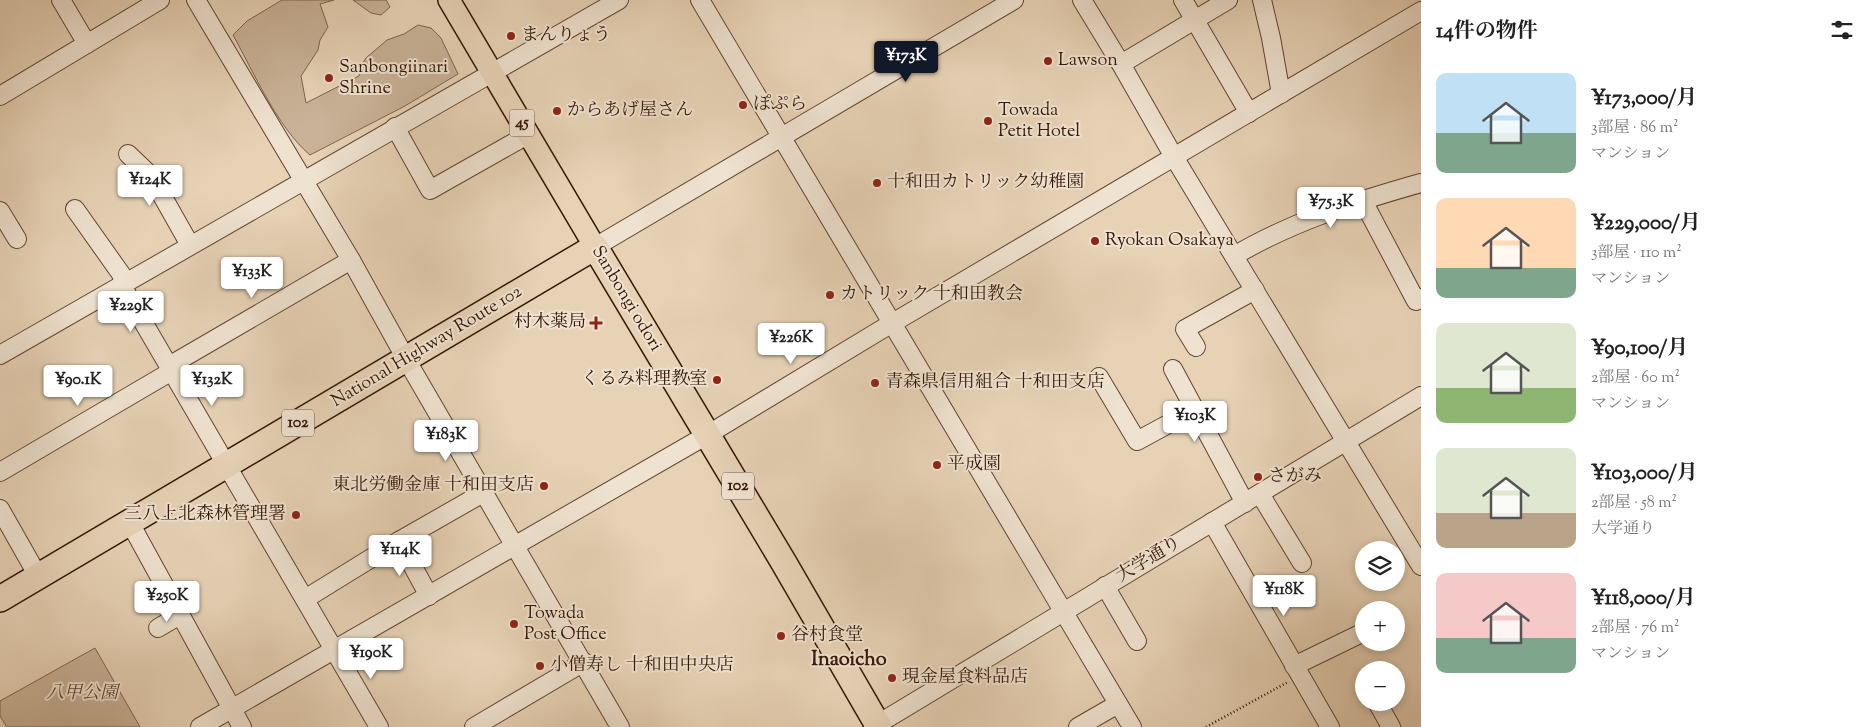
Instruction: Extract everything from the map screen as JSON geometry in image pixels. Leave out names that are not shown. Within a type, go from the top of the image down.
[{"type":"highway","name":"National Highway Route 102","points":[[0,599],[595,247]]},
{"type":"highway","name":"Sanbongi odori","points":[[595,247],[784,563],[876,726]]},
{"type":"main road","name":"Sanbongi odori","points":[[449,0],[595,247]]},
{"type":"street","points":[[61,0],[87,44]]},
{"type":"street","points":[[0,96],[160,0]]},
{"type":"street","points":[[196,0],[351,260],[483,494],[584,662],[620,727]]},
{"type":"street","points":[[0,354],[619,0]]},
{"type":"street","points":[[700,0],[1132,727]]},
{"type":"street","points":[[595,247],[1014,0]]},
{"type":"street","points":[[1082,0],[1174,157],[1421,566]]},
{"type":"street","points":[[1183,0],[1249,112]]},
{"type":"street","points":[[1121,64],[1228,0]]},
{"type":"street","points":[[1262,0],[1271,38],[1280,94]]},
{"type":"street","points":[[200,727],[707,435],[1421,11]]},
{"type":"street","points":[[395,127],[430,190],[529,134]]},
{"type":"street","points":[[128,154],[151,176],[190,245]]},
{"type":"street","points":[[1234,256],[1265,237],[1311,219],[1421,183]]},
{"type":"street","points":[[1363,201],[1416,301],[1421,298]]},
{"type":"street","points":[[76,209],[124,283],[170,368],[379,727]]},
{"type":"street","points":[[0,211],[17,239]]},
{"type":"street","points":[[0,472],[351,260]]},
{"type":"street","points":[[1196,347],[1186,329],[1255,290]]},
{"type":"street","points":[[1173,369],[1252,498],[1302,563]]},
{"type":"street","points":[[1099,377],[1137,441],[1196,409]]},
{"type":"street","name":"大学通り","points":[[876,726],[1421,396]]},
{"type":"street","points":[[305,599],[399,541],[483,494]]},
{"type":"street","points":[[0,509],[38,576]]},
{"type":"street","points":[[130,522],[242,727]]},
{"type":"street","points":[[1212,522],[1296,671],[1330,727]]},
{"type":"street","points":[[399,541],[430,596]]},
{"type":"street","points":[[1105,586],[1137,642]]},
{"type":"street","points":[[160,631],[182,618]]},
{"type":"street","points":[[1296,671],[1355,637]]},
{"type":"street","points":[[474,727],[584,662]]},
{"type":"street","points":[[1078,727],[1118,704]]},
{"type":"street","points":[[1382,711],[1392,727]]},
{"type":"path","points":[[1206,727],[1296,671]]},
{"type":"green space","points":[[282,0],[334,0],[320,4],[328,27],[320,40],[318,50],[301,76],[306,103],[359,76],[361,66],[366,58],[387,40],[404,34],[418,25],[431,28],[441,38],[458,74],[405,106],[310,155],[298,144],[277,115],[233,35],[247,21]]},
{"type":"green space","points":[[353,0],[386,0],[390,7],[381,15],[371,13]]},
{"type":"green space","name":"八甲公園","points":[[95,648],[140,727],[7,727],[0,716],[0,701]]},
{"type":"place","name":"まんりょう","points":[[511,36]]},
{"type":"place","name":"Lawson","points":[[1048,61]]},
{"type":"place","name":"Sanbongiinari Shrine","points":[[329,78]]},
{"type":"place","name":"ぽぷら","points":[[743,105]]},
{"type":"place","name":"からあげ屋さん","points":[[557,111]]},
{"type":"place","name":"Towada Petit Hotel","points":[[988,121]]},
{"type":"place","name":"十和田カトリック幼稚園","points":[[877,183]]},
{"type":"place","name":"Ryokan Osakaya","points":[[1095,241]]},
{"type":"place","name":"カトリック 十和田教会","points":[[830,295]]},
{"type":"place","name":"村木薬局","points":[[596,323]]},
{"type":"place","name":"くるみ料理教室","points":[[717,380]]},
{"type":"place","name":"青森県信用組合 十和田支店","points":[[875,383]]},
{"type":"place","name":"平成園","points":[[937,465]]},
{"type":"place","name":"さがみ","points":[[1258,477]]},
{"type":"place","name":"東北労働金庫 十和田支店","points":[[544,486]]},
{"type":"place","name":"三八上北森林管理署","points":[[296,515]]},
{"type":"place","name":"Towada Post Office","points":[[514,624]]},
{"type":"place","name":"谷村食堂","points":[[781,636]]},
{"type":"place","name":"小僧寿し 十和田中央店","points":[[540,666]]},
{"type":"place","name":"現金屋食料品店","points":[[892,678]]},
{"type":"district","name":"Inaoicho","points":[[849,660]]}]
